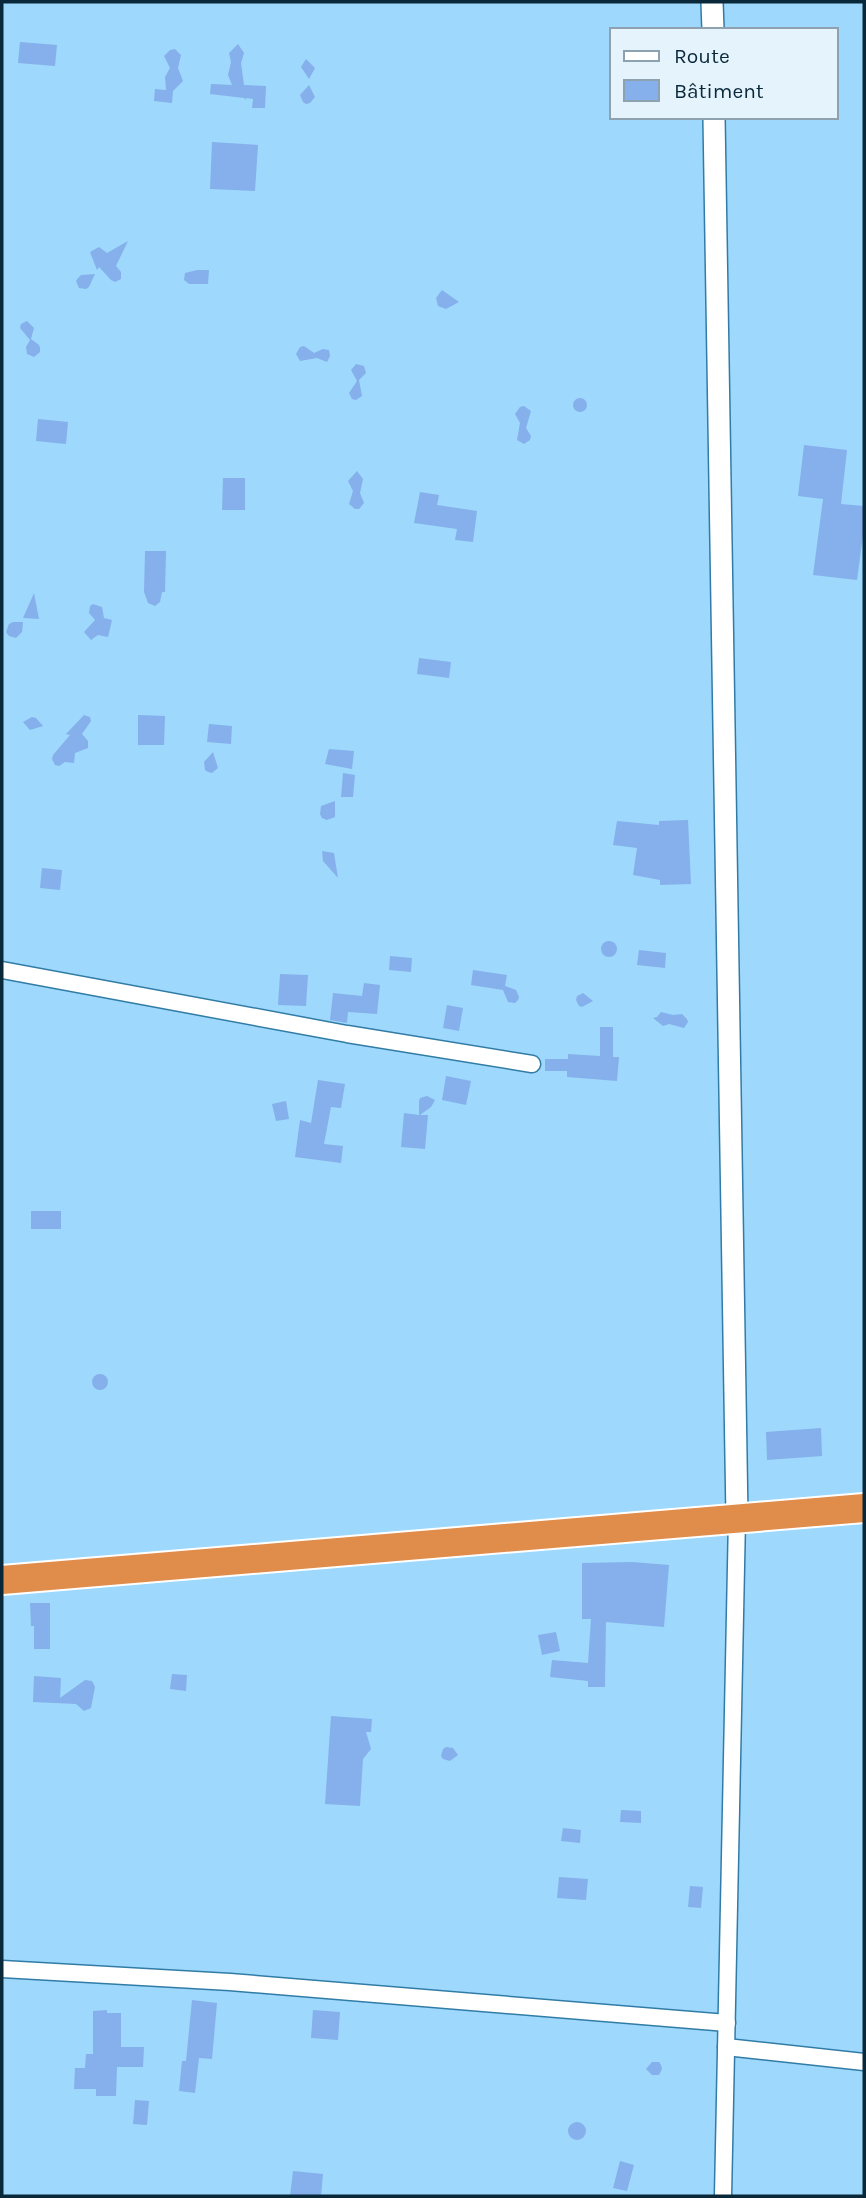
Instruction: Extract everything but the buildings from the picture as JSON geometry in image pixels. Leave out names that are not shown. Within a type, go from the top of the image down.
[{"type":"highway","points":[[2,1580],[864,1508]]},
{"type":"street","points":[[712,2],[713,28]]},
{"type":"street","points":[[714,119],[737,1518],[723,2196]]},
{"type":"street","points":[[2,970],[347,1034],[532,1064]]},
{"type":"street","points":[[2,1969],[230,1982],[727,2023]]},
{"type":"street","points":[[726,2047],[864,2062]]}]
